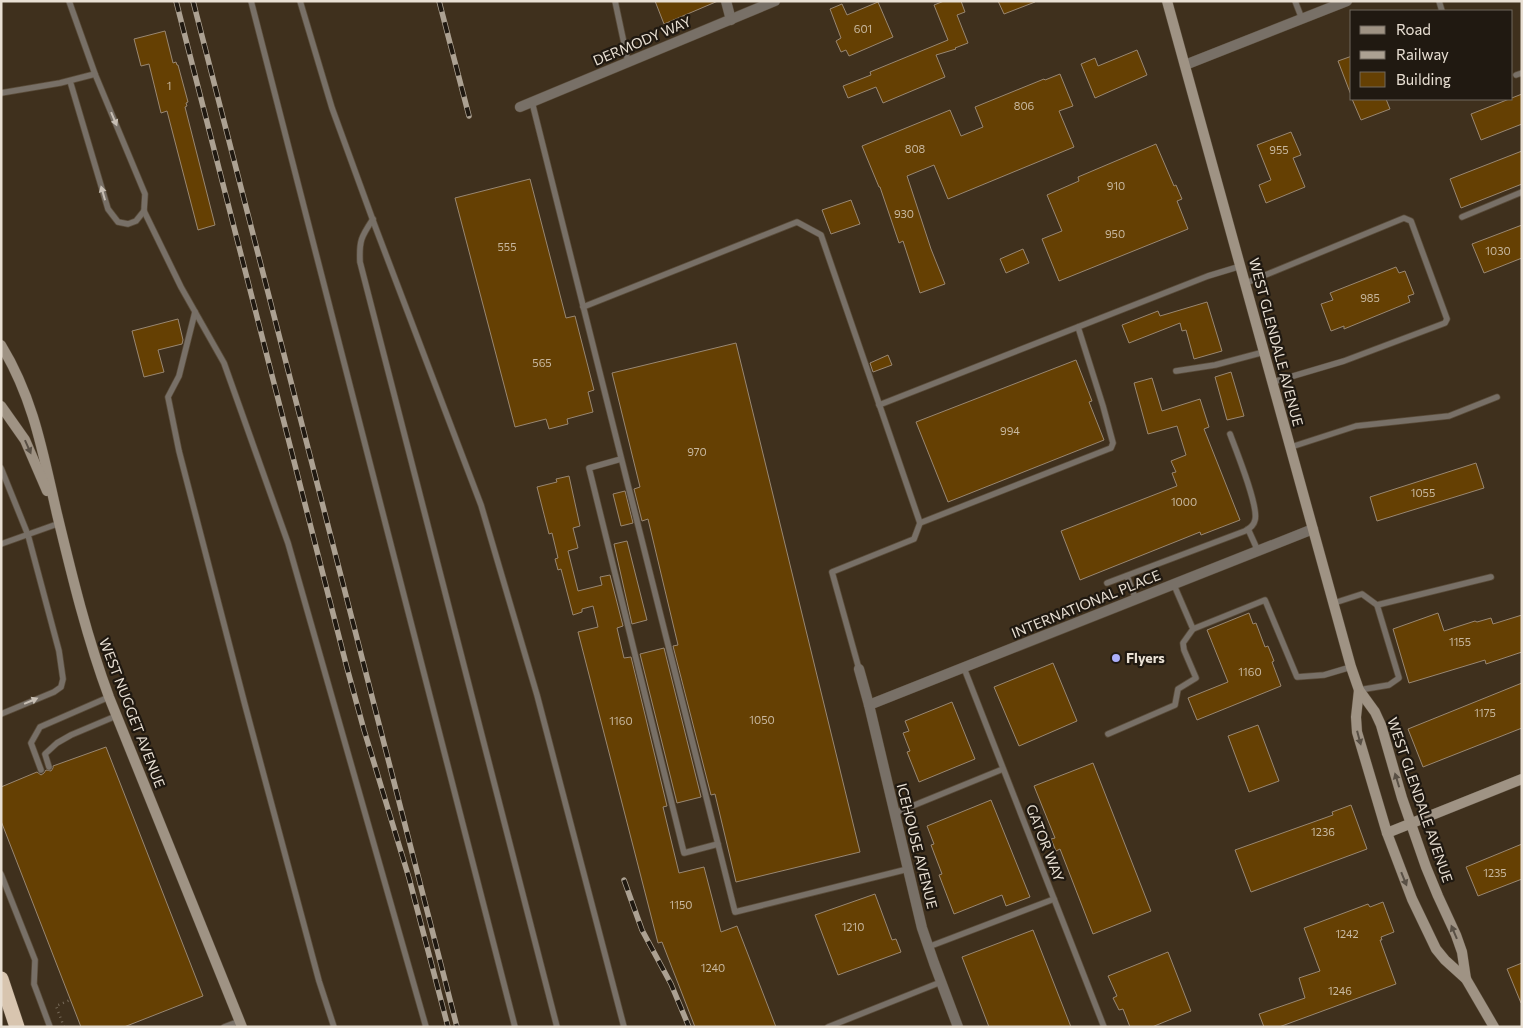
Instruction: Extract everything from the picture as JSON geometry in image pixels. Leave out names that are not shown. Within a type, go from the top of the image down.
[{"type":"highway","points":[[1,979],[17,1027]]},
{"type":"main road","name":"WEST GLENDALE AVENUE","points":[[1167,1],[1351,667],[1359,690],[1375,712],[1381,726],[1410,824],[1462,952],[1466,979]]},
{"type":"main road","name":"WEST NUGGET AVENUE","points":[[1,345],[14,365],[28,399],[86,630],[108,697],[241,1024]]},
{"type":"main road","points":[[1,406],[25,440],[58,518]]},
{"type":"main road","name":"WEST GLENDALE AVENUE","points":[[1359,690],[1356,717],[1357,732],[1386,833],[1412,899],[1436,949],[1466,979],[1494,1027]]},
{"type":"main road","points":[[1386,833],[1522,779]]},
{"type":"street","points":[[726,1],[730,20]]},
{"type":"street","name":"DERMODY WAY","points":[[520,107],[774,1]]},
{"type":"street","points":[[1185,65],[1347,1]]},
{"type":"street","name":"INTERNATIONAL PLACE","points":[[869,705],[1313,529]]},
{"type":"street","name":"ICEHOUSE AVENUE","points":[[859,669],[928,947],[958,1027]]},
{"type":"lane","points":[[69,1],[95,74],[145,194],[144,211],[180,287],[224,363],[288,543],[426,1027]]},
{"type":"lane","points":[[251,1],[515,1027]]},
{"type":"lane","points":[[300,1],[332,108],[372,219],[481,505],[538,694],[624,1027]]},
{"type":"lane","points":[[615,1],[628,62]]},
{"type":"lane","points":[[1295,1],[1302,19]]},
{"type":"lane","points":[[1,93],[70,81],[95,74]]},
{"type":"lane","points":[[70,81],[108,209],[118,222],[128,224],[136,221],[144,211]]},
{"type":"lane","points":[[532,102],[735,912],[908,869]]},
{"type":"lane","points":[[1462,217],[1522,192]]},
{"type":"lane","points":[[1246,283],[1404,218],[1411,221],[1447,319],[1445,323],[1344,361],[1273,382]]},
{"type":"lane","points":[[372,219],[360,244],[360,262],[557,1027]]},
{"type":"lane","points":[[583,307],[797,222],[821,235],[920,523],[914,539],[832,572],[859,669]]},
{"type":"lane","points":[[879,405],[1208,276],[1241,266]]},
{"type":"lane","points":[[195,312],[179,376],[168,397],[179,451],[243,696],[319,981],[334,1027]]},
{"type":"lane","points":[[920,523],[1111,448],[1113,443],[1103,406],[1078,327]]},
{"type":"lane","points":[[1176,371],[1215,365],[1264,352]]},
{"type":"lane","points":[[1290,447],[1356,426],[1449,416],[1497,397]]},
{"type":"lane","points":[[1107,584],[1248,529],[1255,521],[1255,506],[1230,434]]},
{"type":"lane","points":[[621,459],[588,468],[684,853],[718,844]]},
{"type":"lane","points":[[1,468],[28,535],[59,651],[63,679],[61,687],[54,692],[1,714]]},
{"type":"lane","points":[[1,544],[28,535],[58,518]]},
{"type":"lane","points":[[1248,529],[1258,552]]},
{"type":"lane","points":[[1127,576],[1136,600]]},
{"type":"lane","points":[[1377,605],[1491,577]]},
{"type":"lane","points":[[1174,584],[1193,629]]},
{"type":"lane","points":[[1334,602],[1362,594],[1377,605],[1399,678],[1388,685],[1359,690]]},
{"type":"lane","points":[[1108,734],[1175,705],[1178,689],[1196,678],[1183,643],[1193,629],[1265,600],[1297,677],[1324,675],[1351,667]]},
{"type":"lane","name":"GATOR WAY","points":[[964,668],[1104,1027]]},
{"type":"lane","points":[[41,770],[31,743],[40,727],[108,697]]},
{"type":"lane","points":[[49,767],[45,754],[57,743],[116,716]]},
{"type":"lane","points":[[895,813],[1004,770]]},
{"type":"lane","points":[[1,874],[35,960],[34,984],[50,1027]]},
{"type":"lane","points":[[928,947],[1054,899]]},
{"type":"lane","points":[[828,1027],[941,982]]},
{"type":"lane","points":[[224,1027],[241,1024]]},
{"type":"path","points":[[64,1027],[56,1006],[70,1000]]},
{"type":"building","points":[[655,1],[718,1],[664,24]]},
{"type":"building","points":[[944,1],[961,1],[965,12],[957,15],[968,43],[936,55],[945,77],[883,103],[876,87],[848,98],[843,86],[871,75],[870,72],[948,40],[934,5]]},
{"type":"building","points":[[998,1],[1034,1],[1035,2],[1004,14]]},
{"type":"building","points":[[878,2],[893,37],[849,56],[846,50],[841,52],[836,41],[841,38],[830,9],[842,4],[847,15]]},
{"type":"building","points":[[165,31],[173,63],[176,62],[178,65],[188,102],[185,107],[215,225],[198,230],[167,111],[161,113],[149,64],[141,66],[134,39]]},
{"type":"building","points":[[1137,50],[1147,75],[1095,98],[1081,64],[1095,58],[1098,66]]},
{"type":"building","points":[[1350,57],[1350,92],[1338,61]]},
{"type":"building","points":[[1060,74],[1073,106],[1059,111],[1074,147],[948,199],[934,165],[907,176],[931,249],[945,284],[920,293],[903,241],[899,243],[880,187],[862,146],[950,110],[961,136],[983,127],[975,107]]},
{"type":"building","points":[[1522,94],[1522,124],[1481,140],[1471,114],[1507,100],[1513,100],[1513,98]]},
{"type":"building","points":[[1352,100],[1386,100],[1390,109],[1361,120]]},
{"type":"building","points":[[1291,132],[1301,155],[1293,158],[1305,187],[1266,203],[1259,185],[1271,180],[1257,145]]},
{"type":"building","points":[[1156,144],[1174,186],[1176,185],[1182,199],[1177,201],[1188,229],[1059,281],[1042,239],[1062,231],[1047,195],[1079,181],[1078,177]]},
{"type":"building","points":[[1522,151],[1522,184],[1461,208],[1450,179]]},
{"type":"building","points":[[530,179],[566,318],[575,316],[594,390],[588,392],[593,412],[567,419],[568,424],[549,429],[546,419],[515,427],[455,198]]},
{"type":"building","points":[[851,200],[860,224],[831,234],[822,210]]},
{"type":"building","points":[[1522,225],[1522,258],[1484,273],[1472,244]]},
{"type":"building","points":[[1023,249],[1029,263],[1006,273],[1000,259]]},
{"type":"building","points":[[1396,267],[1399,273],[1405,271],[1414,294],[1408,296],[1410,302],[1344,329],[1344,326],[1331,331],[1321,304],[1333,300],[1330,293]]},
{"type":"building","points":[[1207,302],[1222,351],[1194,359],[1186,330],[1182,331],[1180,323],[1129,343],[1122,325],[1158,311],[1160,316]]},
{"type":"building","points":[[178,319],[183,340],[182,344],[158,350],[164,372],[144,377],[132,331]]},
{"type":"building","points":[[736,343],[860,852],[736,882],[715,794],[711,795],[673,646],[678,645],[648,519],[642,521],[634,489],[640,487],[612,373]]},
{"type":"building","points":[[888,355],[892,365],[873,372],[870,363]]},
{"type":"building","points":[[1076,360],[1092,401],[1089,402],[1104,440],[948,502],[916,422]]},
{"type":"building","points":[[1231,372],[1244,416],[1227,420],[1215,377]]},
{"type":"building","points":[[1152,378],[1162,411],[1200,399],[1209,427],[1204,429],[1240,520],[1201,535],[1200,532],[1080,580],[1061,531],[1177,486],[1172,473],[1176,472],[1171,461],[1186,455],[1177,426],[1148,434],[1134,383]]},
{"type":"building","points":[[1476,463],[1484,488],[1377,521],[1370,497]]},
{"type":"building","points":[[569,476],[580,526],[573,528],[578,548],[568,551],[578,591],[602,585],[600,577],[610,575],[623,626],[617,628],[624,658],[631,657],[667,806],[663,807],[679,873],[704,867],[721,932],[737,926],[776,1027],[695,1027],[662,942],[658,943],[578,632],[598,627],[593,606],[582,609],[582,612],[573,615],[561,569],[558,570],[555,559],[558,558],[552,533],[549,534],[537,487],[557,482],[556,479]]},
{"type":"building","points":[[625,491],[633,523],[621,526],[613,494]]},
{"type":"building","points":[[627,541],[647,620],[632,624],[614,544]]},
{"type":"building","points":[[1249,613],[1253,624],[1256,623],[1265,647],[1268,646],[1281,686],[1197,720],[1188,698],[1228,682],[1207,630]]},
{"type":"building","points":[[1438,613],[1444,631],[1475,621],[1491,618],[1493,624],[1522,615],[1522,652],[1486,664],[1485,660],[1409,683],[1393,629]]},
{"type":"building","points":[[664,648],[701,797],[677,803],[640,654]]},
{"type":"building","points":[[1053,663],[1077,721],[1019,746],[994,687]]},
{"type":"building","points":[[1522,683],[1522,728],[1423,767],[1408,729]]},
{"type":"building","points":[[952,702],[975,759],[919,782],[907,752],[910,751],[903,733],[909,731],[905,721]]},
{"type":"building","points":[[1258,725],[1279,781],[1249,792],[1228,736]]},
{"type":"building","points":[[106,747],[203,996],[124,1027],[81,1027],[1,821],[1,787],[37,772],[41,775],[46,770],[51,771],[53,766]]},
{"type":"building","points":[[1093,763],[1151,911],[1093,934],[1060,849],[1056,851],[1051,839],[1055,838],[1034,786]]},
{"type":"building","points":[[991,800],[1030,897],[1006,906],[1002,895],[954,914],[939,875],[942,874],[931,845],[934,844],[927,826]]},
{"type":"building","points":[[1351,805],[1367,849],[1251,892],[1235,850],[1333,815],[1332,812]]},
{"type":"building","points":[[1522,844],[1522,879],[1478,896],[1466,867]]},
{"type":"building","points":[[875,894],[892,940],[896,939],[901,952],[838,975],[815,915]]},
{"type":"building","points":[[1383,902],[1394,932],[1381,937],[1382,940],[1380,940],[1396,984],[1279,1027],[1264,1027],[1259,1014],[1305,998],[1299,978],[1320,971],[1304,928],[1368,904],[1370,907]]},
{"type":"building","points":[[1033,930],[1071,1027],[989,1027],[962,957]]},
{"type":"building","points":[[1168,952],[1191,1011],[1152,1027],[1130,1027],[1123,1009],[1119,1010],[1113,998],[1117,996],[1108,976]]},
{"type":"building","points":[[1522,963],[1522,1003],[1521,1003],[1507,969]]},
{"type":"railway","points":[[176,1],[347,668],[409,878],[448,1027]]},
{"type":"railway","points":[[193,1],[457,1027]]},
{"type":"railway","points":[[439,1],[469,116]]},
{"type":"railway","points":[[624,880],[642,930],[671,984],[689,1027]]},
{"type":"place","name":"Flyers","points":[[1116,658]]}]
